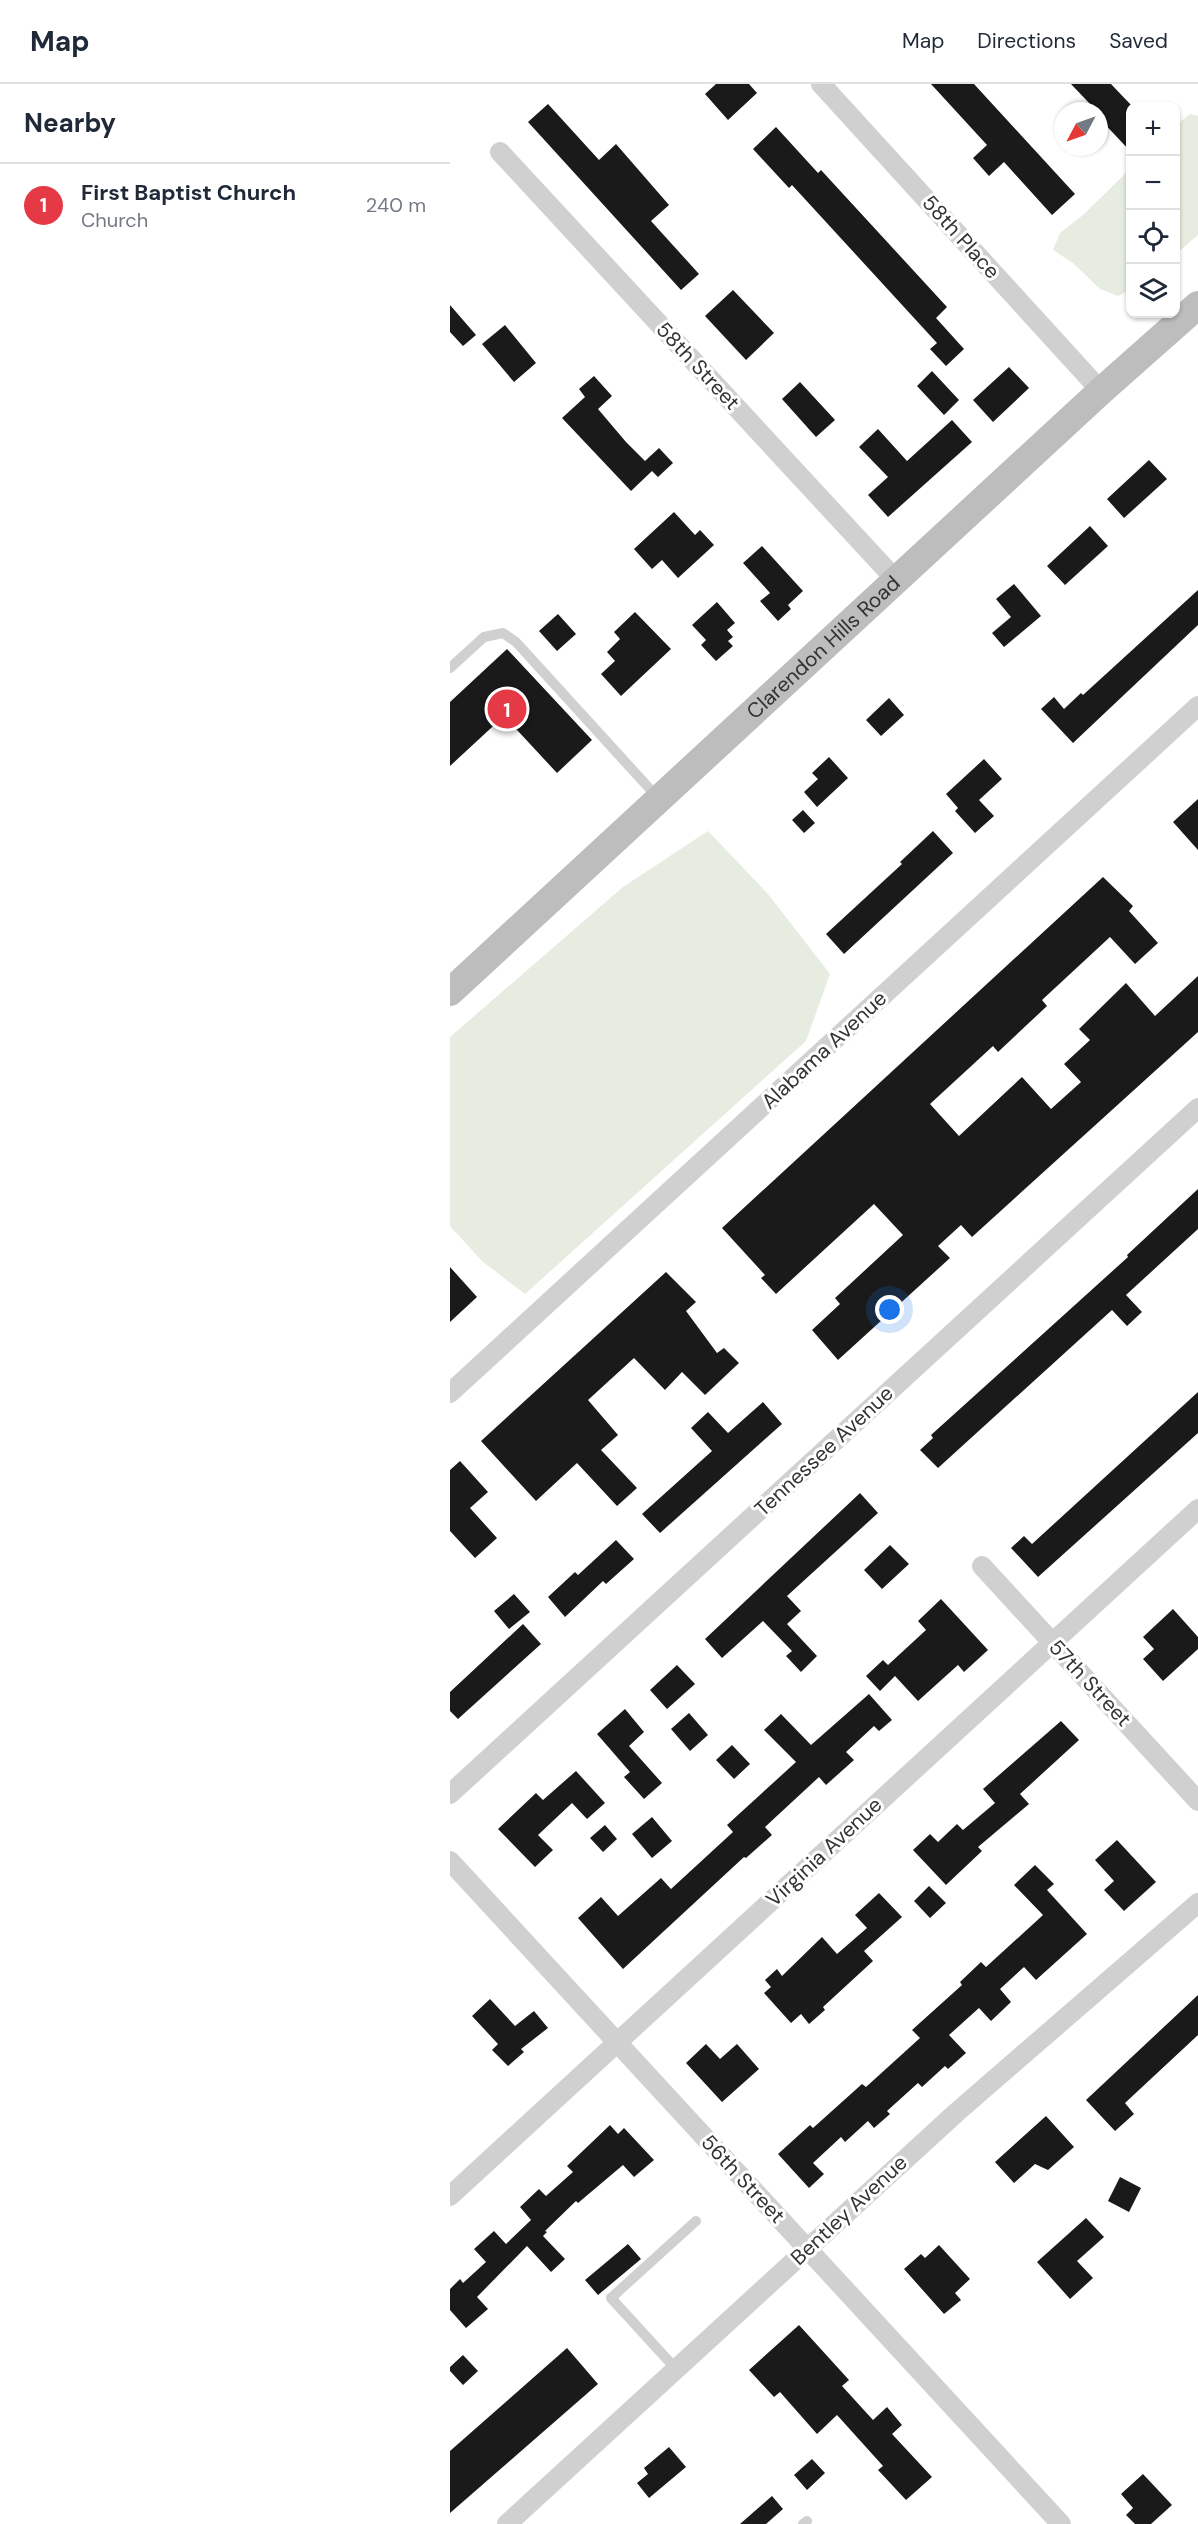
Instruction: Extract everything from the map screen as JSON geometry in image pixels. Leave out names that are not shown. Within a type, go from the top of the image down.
[{"type":"street","name":"58th Place","points":[[821,84],[1101,391]]},
{"type":"street","name":"58th Street","points":[[500,152],[896,580]]},
{"type":"street","name":"Clarendon Hills Road","points":[[451,990],[1101,391],[1198,305]]},
{"type":"street","name":"Alabama Avenue","points":[[450,1393],[1198,706]]},
{"type":"street","name":"Tennessee Avenue","points":[[450,1794],[1198,1108]]},
{"type":"street","name":"Virginia Avenue","points":[[450,2196],[1053,1642],[1195,1518]]},
{"type":"street","name":"57th Street","points":[[982,1566],[1198,1801]]},
{"type":"street","name":"56th Street","points":[[450,1861],[1061,2524]]},
{"type":"street","name":"Bentley Avenue","points":[[507,2524],[957,2112],[1198,1904]]},
{"type":"lane","points":[[450,668],[484,636],[503,633],[516,642],[659,799]]},
{"type":"lane","points":[[676,2369],[611,2298],[696,2221]]},
{"type":"shaded area","points":[[1190,114],[1198,116],[1198,235],[1180,251],[1180,156],[1180,122]]},
{"type":"shaded area","points":[[1126,173],[1126,292],[1118,296],[1100,289],[1073,263],[1053,250],[1060,233],[1083,215]]},
{"type":"shaded area","points":[[708,831],[768,894],[830,974],[806,1041],[525,1294],[482,1261],[450,1226],[450,1037],[623,887]]},
{"type":"building","points":[[716,84],[749,84],[757,93],[728,120],[705,94]]},
{"type":"building","points":[[931,84],[974,84],[1075,194],[1052,215],[1004,162],[989,176],[973,158],[987,145]]},
{"type":"building","points":[[1071,84],[1111,84],[1128,102],[1126,102],[1126,147],[1108,128],[1108,102],[1088,102]]},
{"type":"building","points":[[548,104],[599,160],[616,144],[669,205],[651,221],[699,274],[681,290],[528,122]]},
{"type":"building","points":[[776,127],[818,173],[821,170],[947,307],[936,318],[964,349],[946,366],[930,349],[937,343],[792,185],[789,188],[753,149]]},
{"type":"building","points":[[733,290],[774,333],[746,360],[705,316]]},
{"type":"building","points":[[450,305],[476,335],[463,346],[450,332]]},
{"type":"building","points":[[505,325],[536,363],[514,382],[482,344]]},
{"type":"building","points":[[1009,367],[1029,388],[993,422],[973,400]]},
{"type":"building","points":[[932,371],[959,400],[944,415],[917,386]]},
{"type":"building","points":[[594,376],[612,396],[598,409],[626,442],[645,461],[659,448],[673,463],[658,477],[652,471],[631,491],[562,418],[585,397],[579,389]]},
{"type":"building","points":[[800,382],[835,420],[816,437],[782,399]]},
{"type":"building","points":[[952,420],[972,442],[888,517],[868,495],[888,477],[859,447],[878,429],[907,461]]},
{"type":"building","points":[[1149,460],[1167,479],[1124,518],[1107,499]]},
{"type":"building","points":[[674,512],[695,535],[700,530],[714,545],[678,578],[662,560],[652,569],[634,549]]},
{"type":"building","points":[[1090,526],[1108,546],[1065,585],[1047,566]]},
{"type":"building","points":[[762,546],[803,591],[788,605],[791,609],[778,621],[760,601],[770,593],[743,563]]},
{"type":"building","points":[[1014,584],[1041,616],[1004,647],[992,633],[1011,617],[996,599]]},
{"type":"building","points":[[1198,590],[1198,625],[1073,743],[1041,709],[1054,697],[1064,709],[1081,693],[1083,695]]},
{"type":"building","points":[[717,602],[735,623],[727,630],[733,637],[728,641],[733,646],[716,661],[701,645],[706,640],[692,625]]},
{"type":"building","points":[[635,612],[671,649],[621,696],[601,674],[615,661],[607,652],[620,639],[614,632]]},
{"type":"building","points":[[558,614],[576,634],[557,651],[539,631]]},
{"type":"building","points":[[507,649],[592,740],[557,773],[504,716],[450,766],[450,702]]},
{"type":"building","points":[[889,698],[904,715],[881,736],[866,720]]},
{"type":"building","points":[[829,757],[848,778],[817,807],[804,792],[818,779],[812,773]]},
{"type":"building","points":[[984,759],[1002,779],[979,800],[994,816],[975,833],[955,811],[958,808],[946,794]]},
{"type":"building","points":[[1198,799],[1198,850],[1173,822]]},
{"type":"building","points":[[803,810],[815,823],[804,833],[792,820]]},
{"type":"building","points":[[933,831],[953,853],[844,954],[826,934],[902,864],[900,862]]},
{"type":"building","points":[[1103,877],[1133,906],[1129,911],[1158,943],[1135,964],[1110,937],[1042,1000],[1047,1006],[998,1052],[993,1046],[930,1104],[959,1136],[1022,1077],[1051,1109],[1081,1082],[1064,1064],[1090,1040],[1079,1029],[1126,983],[1155,1016],[1198,976],[1198,1032],[972,1237],[961,1225],[938,1246],[950,1258],[838,1360],[812,1330],[840,1304],[835,1298],[903,1235],[874,1204],[776,1294],[761,1278],[765,1275],[722,1228]]},
{"type":"building","points":[[1198,1189],[1198,1229],[1126,1295],[1142,1312],[1127,1326],[1112,1310],[938,1468],[920,1450],[933,1438],[931,1435],[1128,1257],[1127,1255]]},
{"type":"building","points":[[450,1267],[477,1297],[450,1322]]},
{"type":"building","points":[[666,1272],[696,1302],[686,1311],[717,1353],[724,1348],[739,1363],[705,1395],[682,1372],[665,1390],[634,1358],[588,1400],[618,1435],[601,1450],[637,1488],[617,1506],[577,1463],[536,1501],[481,1441]]},
{"type":"building","points":[[1198,1392],[1198,1433],[1038,1577],[1011,1548],[1024,1536],[1032,1544]]},
{"type":"building","points":[[763,1402],[782,1424],[660,1533],[642,1514],[712,1451],[691,1428],[708,1412],[728,1433]]},
{"type":"building","points":[[460,1461],[488,1492],[470,1508],[497,1538],[475,1558],[450,1531],[450,1470]]},
{"type":"building","points":[[860,1493],[878,1513],[787,1596],[801,1611],[787,1624],[817,1656],[801,1672],[786,1656],[792,1651],[763,1621],[722,1658],[705,1639]]},
{"type":"building","points":[[616,1540],[634,1559],[606,1584],[603,1581],[565,1617],[548,1597],[575,1572],[578,1575]]},
{"type":"building","points":[[890,1545],[909,1564],[882,1589],[864,1570]]},
{"type":"building","points":[[514,1594],[530,1612],[509,1629],[494,1611]]},
{"type":"building","points":[[941,1599],[988,1650],[964,1672],[958,1665],[918,1701],[895,1676],[880,1691],[866,1676],[883,1660],[888,1665],[926,1630],[918,1621]]},
{"type":"building","points":[[1173,1609],[1198,1637],[1198,1649],[1163,1681],[1143,1659],[1154,1649],[1143,1637]]},
{"type":"building","points":[[523,1624],[541,1644],[458,1719],[450,1711],[450,1692]]},
{"type":"building","points":[[677,1665],[695,1684],[667,1709],[650,1690]]},
{"type":"building","points":[[869,1694],[892,1720],[879,1731],[874,1726],[846,1752],[854,1760],[826,1785],[819,1777],[765,1827],[772,1835],[746,1858],[744,1857],[623,1969],[578,1918],[601,1897],[618,1916],[661,1878],[671,1889],[733,1832],[727,1825],[796,1762],[764,1730],[781,1714],[811,1745]]},
{"type":"building","points":[[625,1709],[644,1732],[629,1746],[662,1783],[644,1799],[624,1777],[630,1772],[597,1734]]},
{"type":"building","points":[[689,1713],[708,1735],[690,1751],[671,1729]]},
{"type":"building","points":[[1061,1721],[1079,1740],[1020,1794],[1029,1804],[978,1847],[982,1851],[946,1885],[913,1850],[930,1834],[938,1842],[957,1824],[963,1830],[995,1803],[983,1789]]},
{"type":"building","points":[[732,1745],[750,1764],[734,1779],[716,1760]]},
{"type":"building","points":[[576,1771],[605,1803],[587,1819],[572,1803],[538,1835],[553,1850],[535,1867],[498,1829],[536,1793],[543,1800]]},
{"type":"building","points":[[652,1817],[672,1841],[652,1858],[632,1834]]},
{"type":"building","points":[[605,1825],[617,1839],[603,1852],[590,1838]]},
{"type":"building","points":[[1117,1840],[1156,1882],[1124,1911],[1104,1890],[1114,1881],[1095,1860]]},
{"type":"building","points":[[1035,1865],[1054,1884],[1047,1890],[1087,1934],[1036,1980],[1024,1967],[1000,1989],[1011,2002],[991,2021],[979,2008],[949,2035],[966,2053],[948,2069],[945,2066],[922,2087],[918,2083],[887,2111],[890,2114],[874,2128],[868,2121],[845,2142],[841,2137],[813,2163],[824,2174],[809,2188],[778,2154],[810,2125],[813,2128],[862,2084],[866,2087],[920,2038],[912,2030],[962,1985],[960,1982],[981,1962],[986,1967],[1043,1915],[1014,1885]]},
{"type":"building","points":[[929,1886],[946,1903],[930,1918],[914,1901]]},
{"type":"building","points":[[879,1893],[902,1917],[864,1951],[873,1961],[823,2007],[825,2010],[809,2024],[801,2014],[791,2023],[764,1993],[771,1987],[765,1980],[777,1969],[782,1976],[822,1937],[837,1954],[867,1928],[855,1915]]},
{"type":"building","points":[[1198,1995],[1198,2035],[1125,2103],[1134,2114],[1115,2131],[1086,2100]]},
{"type":"building","points":[[490,1999],[515,2026],[534,2011],[548,2028],[521,2049],[524,2052],[508,2066],[492,2050],[498,2044],[472,2016]]},
{"type":"building","points":[[706,2044],[720,2059],[737,2044],[759,2069],[722,2102],[686,2063]]},
{"type":"building","points":[[1046,2116],[1074,2147],[1048,2170],[1035,2164],[1014,2183],[995,2162]]},
{"type":"building","points":[[610,2125],[618,2134],[624,2128],[654,2160],[634,2177],[623,2165],[578,2203],[576,2201],[545,2231],[547,2232],[543,2236],[565,2259],[551,2272],[527,2246],[477,2297],[488,2309],[466,2328],[450,2310],[450,2289],[460,2279],[463,2283],[486,2262],[474,2249],[494,2231],[506,2244],[531,2220],[520,2207],[539,2189],[546,2196],[573,2172],[567,2166]]},
{"type":"building","points":[[1120,2177],[1141,2188],[1129,2212],[1108,2201]]},
{"type":"building","points":[[1086,2218],[1104,2237],[1077,2261],[1093,2278],[1070,2299],[1037,2262]]},
{"type":"building","points":[[628,2244],[641,2259],[598,2295],[585,2280]]},
{"type":"building","points":[[939,2245],[970,2279],[955,2293],[961,2300],[944,2314],[904,2269],[921,2254],[925,2258]]},
{"type":"building","points":[[799,2325],[849,2380],[842,2386],[873,2420],[887,2407],[902,2425],[892,2434],[932,2477],[906,2500],[878,2470],[883,2466],[837,2415],[817,2434],[780,2392],[774,2397],[749,2370]]},
{"type":"building","points":[[567,2348],[598,2384],[450,2513],[450,2451]]},
{"type":"building","points":[[463,2355],[478,2371],[463,2385],[450,2371],[450,2367]]},
{"type":"building","points":[[669,2447],[686,2467],[649,2498],[637,2483],[648,2474],[644,2468]]},
{"type":"building","points":[[812,2459],[825,2473],[807,2490],[794,2475]]},
{"type":"building","points":[[1143,2474],[1172,2505],[1151,2524],[1135,2524],[1126,2515],[1133,2508],[1121,2494]]},
{"type":"building","points":[[772,2496],[783,2509],[766,2524],[740,2524]]},
{"type":"place","name":"First Baptist Church","points":[[507,709]]}]
